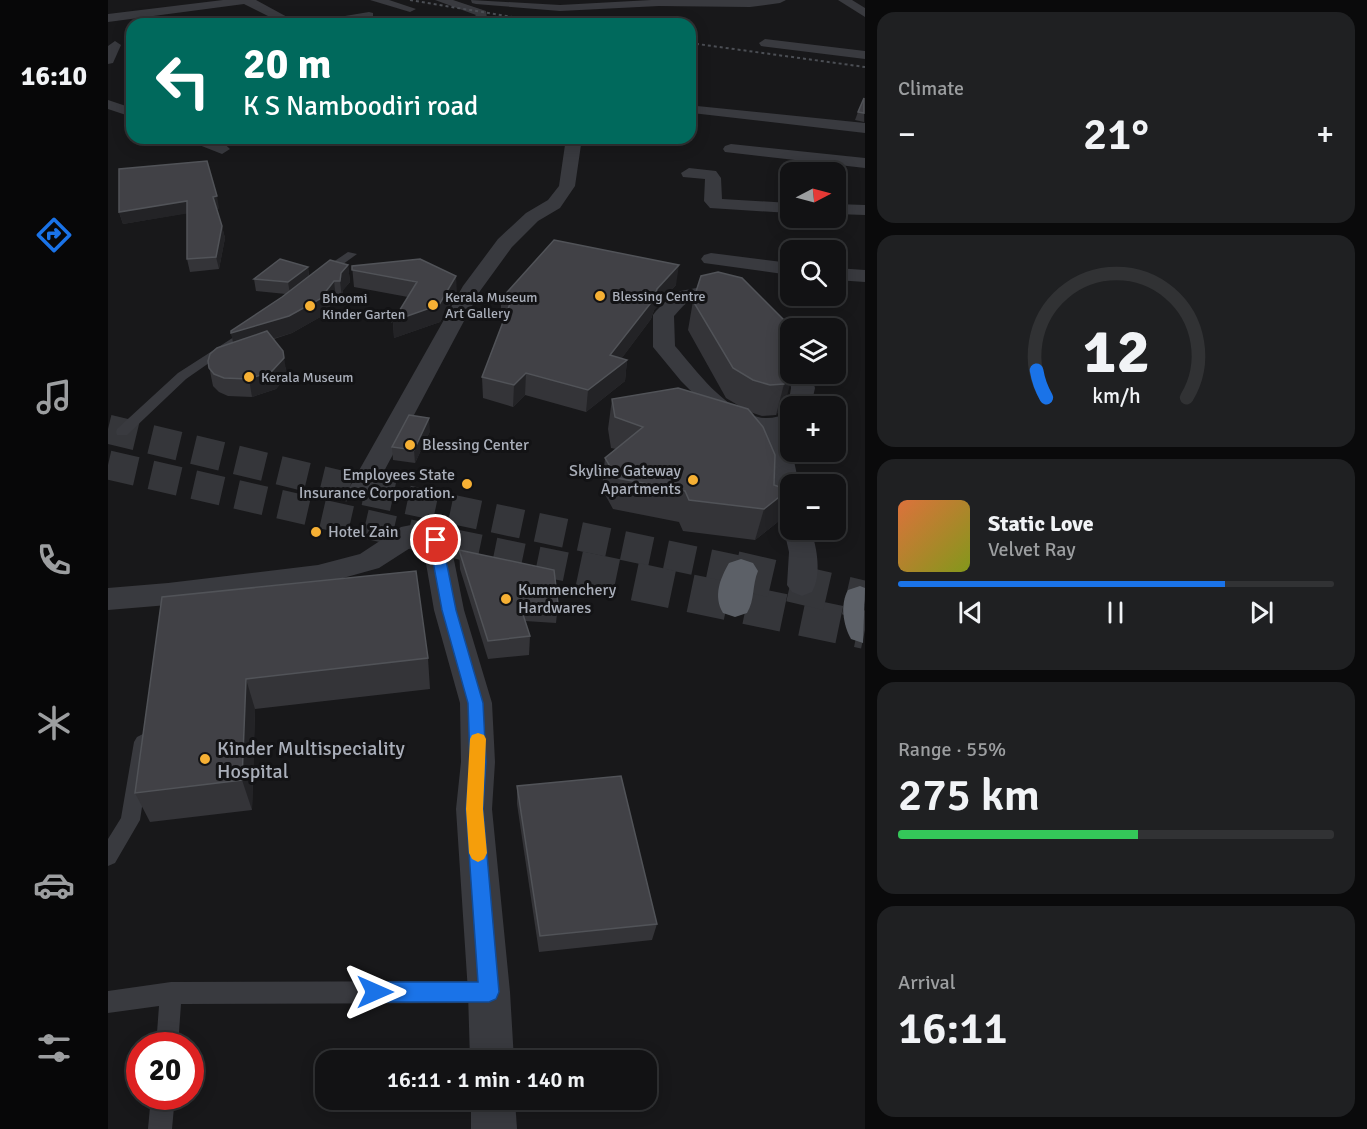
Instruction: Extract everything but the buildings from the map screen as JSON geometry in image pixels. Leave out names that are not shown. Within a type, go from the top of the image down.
[{"type":"highway","points":[[735,604],[736,583],[741,571]]},
{"type":"street","points":[[108,18],[161,6],[248,0],[278,18]]},
{"type":"street","points":[[376,0],[410,9]]},
{"type":"street","points":[[441,0],[560,8],[658,3],[750,4],[780,0]]},
{"type":"street","points":[[844,0],[863,21]]},
{"type":"street","points":[[476,4],[482,13],[481,18]]},
{"type":"street","points":[[260,18],[273,16]]},
{"type":"street","points":[[358,18],[369,16]]},
{"type":"street","points":[[108,60],[115,40]]},
{"type":"street","points":[[765,43],[864,55]]},
{"type":"street","points":[[108,103],[126,97]]},
{"type":"street","points":[[108,103],[126,110]]},
{"type":"street","points":[[698,110],[864,128]]},
{"type":"street","points":[[210,144],[222,149]]},
{"type":"street","points":[[361,490],[470,290],[505,243],[532,217],[554,204],[567,186],[573,144]]},
{"type":"street","points":[[731,149],[864,163]]},
{"type":"street","points":[[689,173],[710,175],[713,178],[713,201],[716,204],[780,207]]},
{"type":"street","points":[[846,209],[864,210]]},
{"type":"street","points":[[711,259],[780,268]]},
{"type":"street","points":[[846,275],[864,276]]},
{"type":"street","points":[[780,333],[759,308],[731,293],[707,291],[682,296],[663,315],[664,347],[717,405],[747,422],[780,424]]},
{"type":"street","points":[[780,431],[776,440],[780,457]]},
{"type":"street","points":[[108,598],[166,605],[318,575],[369,561],[423,537],[449,610],[476,703],[478,762],[474,809],[492,1050]]},
{"type":"street","points":[[800,540],[803,552],[802,585]]},
{"type":"street","points":[[493,1110],[494,1129]]},
{"type":"lane","points":[[316,280],[352,254]]},
{"type":"lane","points":[[122,432],[182,376],[260,323]]},
{"type":"lane","points":[[108,857],[129,820],[145,729]]},
{"type":"lane","points":[[108,1002],[171,993],[489,992]]},
{"type":"lane","points":[[168,1032],[171,993]]},
{"type":"lane","points":[[160,1129],[162,1110]]},
{"type":"tunnel","points":[[108,429],[361,490],[743,571]]},
{"type":"tunnel","points":[[108,465],[436,540],[586,571]]},
{"type":"tunnel","points":[[579,570],[865,630]]},
{"type":"tunnel","points":[[735,570],[865,600]]},
{"type":"railway","points":[[410,0],[518,18]]},
{"type":"railway","points":[[696,44],[865,67]]},
{"type":"slow traffic","points":[[478,739],[474,809],[478,853]]},
{"type":"place","name":"Blessing Centre","points":[[600,296]]},
{"type":"place","name":"Kerala Museum Art Gallery","points":[[433,305]]},
{"type":"place","name":"Bhoomi Kinder Garten","points":[[310,306]]},
{"type":"place","name":"Kerala Museum","points":[[249,377]]},
{"type":"place","name":"Blessing Center","points":[[410,445]]},
{"type":"place","name":"Skyline Gateway Apartments","points":[[693,480]]},
{"type":"place","name":"Employees State Insurance Corporation.","points":[[467,484]]},
{"type":"place","name":"Hotel Zain","points":[[316,532]]},
{"type":"place","name":"Kummenchery Hardwares","points":[[506,599]]},
{"type":"place","name":"Kinder Multispeciality Hospital","points":[[205,759]]},
{"type":"route","points":[[375,992],[489,992],[474,809],[478,762],[476,703],[449,610],[436,540]]}]
